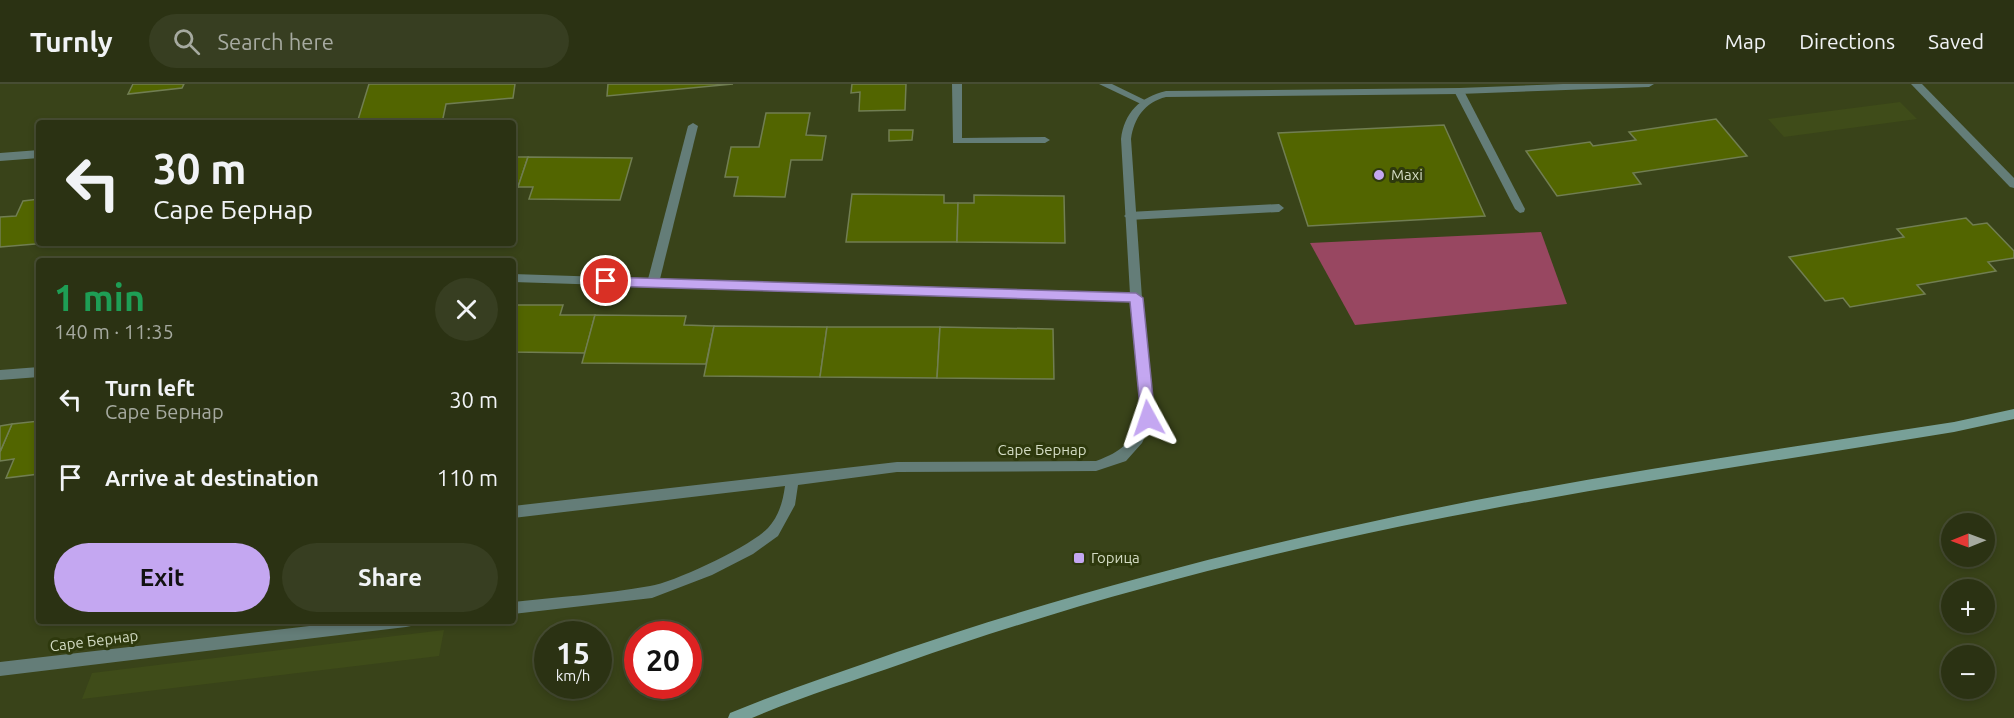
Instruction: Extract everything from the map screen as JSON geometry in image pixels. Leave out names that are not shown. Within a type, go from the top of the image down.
[{"type":"main road","points":[[735,718],[773,702],[969,634],[1090,596],[1288,546],[1400,521],[1579,487],[1954,427],[2014,414]]},
{"type":"street","points":[[957,84],[957,141],[1045,140]]},
{"type":"street","points":[[1104,84],[1144,102],[1166,94],[1459,91],[1649,84]]},
{"type":"street","points":[[1916,84],[2014,184]]},
{"type":"street","points":[[1459,91],[1520,209]]},
{"type":"street","name":"Саре Бернар","points":[[516,512],[897,467],[1096,466],[1122,457],[1138,439],[1148,418],[1129,216],[1127,133],[1144,102]]},
{"type":"street","points":[[653,283],[693,126]]},
{"type":"street","points":[[0,157],[36,154]]},
{"type":"street","points":[[1129,216],[1279,208]]},
{"type":"street","points":[[516,278],[1136,298]]},
{"type":"street","points":[[0,375],[36,372]]},
{"type":"street","points":[[516,608],[652,592],[707,571],[748,550],[773,532],[789,505],[792,480]]},
{"type":"street","name":"Саре Бернар","points":[[0,669],[380,624]]},
{"type":"shaded area","points":[[1900,102],[1917,119],[1784,137],[1768,119]]},
{"type":"shaded area","points":[[1541,232],[1567,304],[1355,325],[1310,243]]},
{"type":"shaded area","points":[[444,630],[439,656],[82,699],[92,673]]},
{"type":"building","points":[[133,84],[184,84],[182,88],[128,94]]},
{"type":"building","points":[[369,84],[515,84],[513,98],[446,104],[443,120],[358,120]]},
{"type":"building","points":[[608,84],[733,84],[607,96]]},
{"type":"building","points":[[852,84],[906,84],[905,110],[859,111],[860,92],[851,93]]},
{"type":"building","points":[[766,113],[810,113],[806,135],[826,136],[822,160],[791,160],[785,197],[734,196],[738,177],[725,177],[731,147],[759,147]]},
{"type":"building","points":[[1716,119],[1747,156],[1633,173],[1641,184],[1557,196],[1526,151],[1590,142],[1593,146],[1636,140],[1629,132]]},
{"type":"building","name":"Maxi","points":[[1444,125],[1485,216],[1308,226],[1278,133]]},
{"type":"building","points":[[889,130],[913,130],[912,140],[889,141]]},
{"type":"building","points":[[516,157],[528,157],[518,187],[516,187]]},
{"type":"building","points":[[528,157],[632,158],[620,200],[529,199],[533,187],[518,187]]},
{"type":"building","points":[[852,194],[944,195],[944,203],[958,203],[957,242],[846,242]]},
{"type":"building","points":[[974,195],[1064,196],[1065,243],[957,242],[958,203],[974,203]]},
{"type":"building","points":[[36,199],[36,244],[0,247],[0,217],[16,216],[23,201]]},
{"type":"building","points":[[1966,218],[1973,225],[1987,223],[2014,251],[2014,258],[1988,262],[1996,271],[1917,285],[1925,294],[1850,307],[1843,298],[1825,301],[1789,257],[1904,237],[1897,229]]},
{"type":"building","points":[[516,305],[563,305],[560,315],[595,315],[585,353],[516,352]]},
{"type":"building","points":[[595,315],[686,316],[684,325],[714,326],[706,364],[582,363]]},
{"type":"building","points":[[714,326],[827,327],[820,377],[704,376]]},
{"type":"building","points":[[827,327],[940,327],[937,378],[820,377]]},
{"type":"building","points":[[940,327],[1053,329],[1054,379],[937,378]]},
{"type":"building","points":[[36,421],[36,474],[6,478],[14,459],[0,461],[0,452],[12,424]]},
{"type":"building","points":[[12,424],[0,452],[0,426]]},
{"type":"place","name":"Maxi","points":[[1379,175]]},
{"type":"place","name":"Горица","points":[[1079,558]]},
{"type":"route","points":[[606,281],[1136,298],[1148,418]]}]
